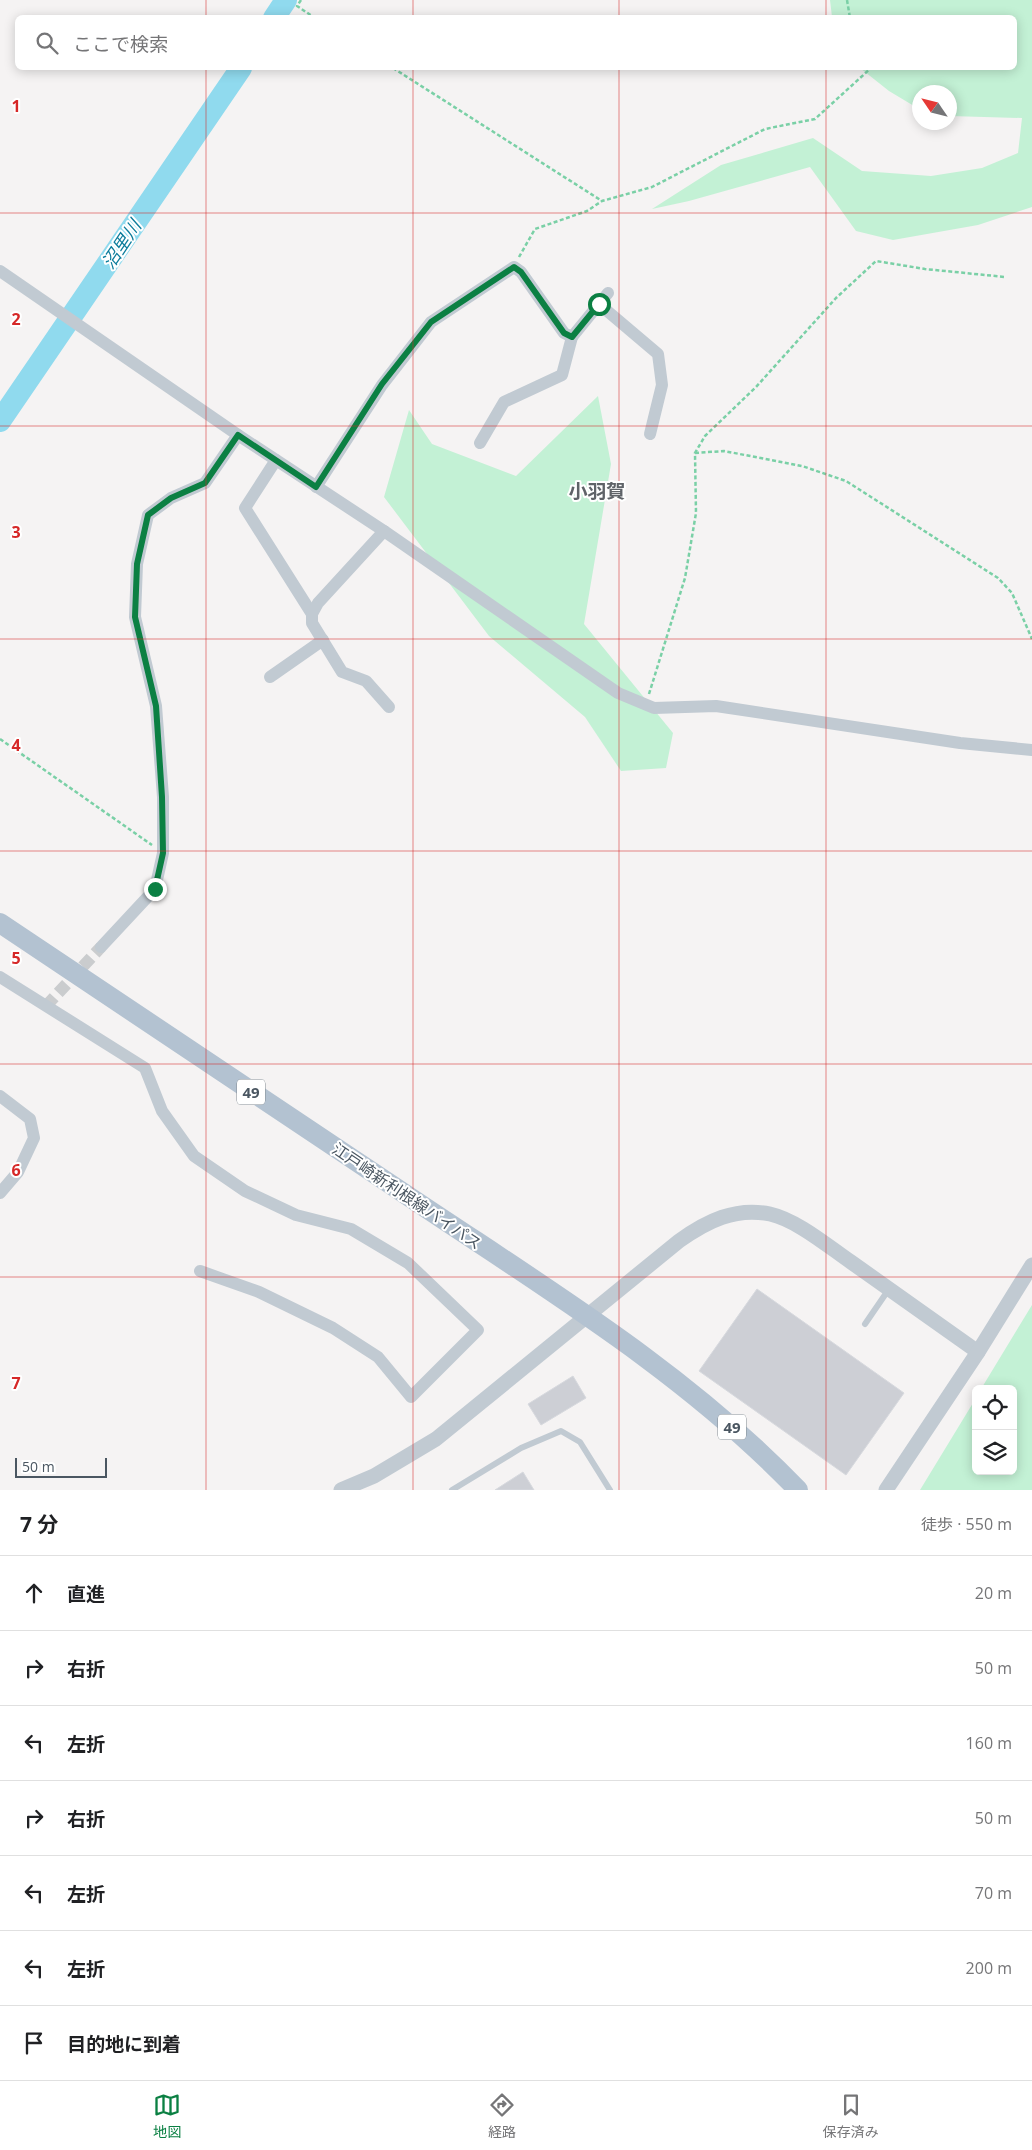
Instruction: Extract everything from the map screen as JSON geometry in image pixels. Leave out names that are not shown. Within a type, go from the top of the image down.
[{"type":"main road","name":"江戸崎新利根線バイパス","points":[[0,923],[588,1317],[689,1391],[729,1425],[798,1490]]},
{"type":"street","points":[[316,487],[382,384],[431,322],[514,267],[521,272],[564,333],[572,337]]},
{"type":"street","points":[[0,271],[238,435],[384,531],[618,693],[654,708],[716,706],[960,743],[1032,750]]},
{"type":"street","points":[[480,443],[504,402],[562,376],[572,337],[608,293]]},
{"type":"street","points":[[599,304],[658,354],[662,385],[650,434]]},
{"type":"street","points":[[101,947],[155,889],[163,853],[162,797],[156,706],[135,617],[137,564],[148,515],[171,498],[205,483],[238,435]]},
{"type":"street","points":[[276,460],[245,508],[312,614]]},
{"type":"street","points":[[384,531],[318,603],[312,614],[312,623],[342,672],[366,682],[389,707]]},
{"type":"street","points":[[270,677],[323,640]]},
{"type":"street","points":[[0,977],[145,1068],[162,1112],[194,1156],[245,1191],[296,1215],[351,1229],[408,1263],[478,1330],[411,1397],[378,1358],[333,1328],[259,1292],[200,1271]]},
{"type":"street","points":[[0,1096],[30,1119],[34,1138],[18,1172],[0,1193]]},
{"type":"street","points":[[341,1490],[374,1476],[436,1439],[679,1241],[701,1225],[723,1216],[746,1212],[771,1214],[790,1222],[819,1240],[978,1352]]},
{"type":"street","points":[[886,1490],[978,1352],[1032,1265]]},
{"type":"lane","points":[[865,1324],[889,1289]]},
{"type":"lane","points":[[452,1490],[521,1448],[561,1431],[580,1442],[610,1490]]},
{"type":"path","points":[[301,0],[297,6],[310,15]]},
{"type":"path","points":[[847,0],[850,15]]},
{"type":"path","points":[[396,70],[602,201]]},
{"type":"path","points":[[514,267],[535,229],[587,211],[602,201],[652,187],[765,129],[815,119],[869,70]]},
{"type":"path","points":[[646,705],[685,578],[696,513],[695,453],[705,436],[756,387],[836,298],[876,261],[925,269],[1006,277]]},
{"type":"path","points":[[695,453],[724,451],[802,466],[846,481],[998,578],[1012,592],[1032,639]]},
{"type":"path","points":[[0,739],[163,853]]},
{"type":"green space","points":[[830,0],[1032,0],[1032,207],[978,225],[893,240],[856,231],[810,167],[689,201],[652,209],[721,165],[813,138],[862,171],[931,176],[982,168],[1018,153],[1022,118],[957,116],[957,85],[912,85],[912,105],[889,91],[863,70],[1017,70],[1017,15],[832,15]]},
{"type":"green space","points":[[598,396],[611,464],[584,624],[673,733],[666,768],[621,771],[585,717],[489,636],[384,497],[409,410],[432,444],[516,476]]},
{"type":"green space","points":[[1032,1305],[1032,1490],[920,1490],[972,1405],[972,1475],[1017,1475],[1017,1385],[983,1385]]},
{"type":"building","points":[[757,1289],[904,1393],[846,1475],[699,1371]]},
{"type":"building","points":[[573,1376],[586,1398],[541,1425],[528,1404]]},
{"type":"building","points":[[523,1472],[534,1490],[495,1490]]},
{"type":"waterway","name":"沼里川","points":[[276,15],[286,0]]},
{"type":"waterway","name":"沼里川","points":[[0,421],[240,70]]},
{"type":"tunnel","points":[[46,1006],[101,947]]},
{"type":"district","name":"小羽賀","points":[[597,491]]},
{"type":"route","points":[[155,889],[163,853],[162,797],[156,706],[135,617],[137,564],[148,515],[171,498],[205,483],[238,435],[316,487],[382,384],[431,322],[514,267],[521,272],[564,333],[572,337],[599,304]]}]
